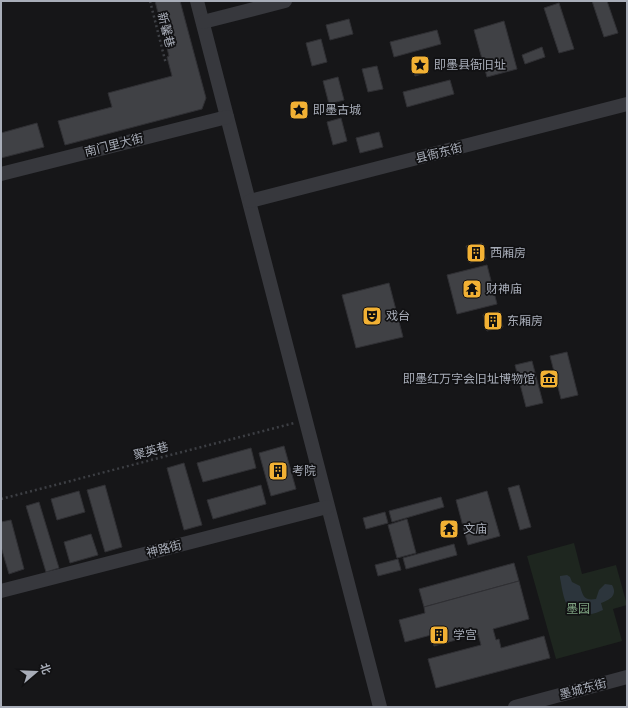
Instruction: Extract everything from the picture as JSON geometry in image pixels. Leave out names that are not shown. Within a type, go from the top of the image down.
[{"type":"street","points":[[198,1],[327,507],[380,707]]},
{"type":"street","points":[[203,22],[285,1]]},
{"type":"street","name":"县衙东街","points":[[250,201],[627,104]]},
{"type":"street","name":"南门里大街","points":[[1,174],[227,117]]},
{"type":"street","name":"神路街","points":[[1,591],[327,507]]},
{"type":"street","name":"墨城东街","points":[[515,707],[627,677]]},
{"type":"path","name":"新馨巷","points":[[150,1],[166,64]]},
{"type":"path","name":"聚英巷","points":[[1,499],[306,420]]},
{"type":"green space","name":"墨园","points":[[574,543],[582,574],[616,565],[627,605],[613,609],[622,641],[556,659],[527,556]]},
{"type":"shaded area","points":[[567,575],[570,577],[572,582],[580,586],[583,595],[586,598],[596,599],[599,590],[605,584],[612,585],[614,594],[610,599],[601,603],[603,610],[590,614],[575,613],[565,601],[562,589],[560,576]]},
{"type":"building","points":[[155,1],[180,1],[206,98],[202,109],[65,145],[58,121],[112,107],[108,93],[172,76],[167,57],[169,56]]},
{"type":"building","points":[[592,1],[607,1],[618,33],[604,37]]},
{"type":"building","points":[[559,3],[574,49],[559,53],[544,8]]},
{"type":"building","points":[[349,19],[353,34],[330,40],[326,25]]},
{"type":"building","points":[[504,21],[517,69],[487,77],[474,30]]},
{"type":"building","points":[[437,30],[441,44],[394,57],[390,42]]},
{"type":"building","points":[[321,39],[327,62],[312,66],[306,43]]},
{"type":"building","points":[[542,47],[545,57],[525,64],[522,55]]},
{"type":"building","points":[[425,59],[429,72],[415,76],[411,63]]},
{"type":"building","points":[[377,66],[383,89],[368,92],[362,69]]},
{"type":"building","points":[[338,77],[344,100],[329,104],[323,81]]},
{"type":"building","points":[[450,80],[454,94],[407,107],[403,92]]},
{"type":"building","points":[[341,118],[347,141],[333,145],[327,122]]},
{"type":"building","points":[[37,123],[44,147],[1,158],[1,133]]},
{"type":"building","points":[[379,132],[383,147],[360,153],[356,138]]},
{"type":"building","name":"西厢房","points":[[482,243],[486,259],[470,263],[466,246]]},
{"type":"building","name":"财神庙","points":[[487,265],[497,304],[457,314],[447,275]]},
{"type":"building","name":"戏台","points":[[389,283],[403,337],[356,348],[342,295]]},
{"type":"building","name":"东厢房","points":[[499,311],[503,327],[487,331],[483,315]]},
{"type":"building","points":[[567,352],[578,395],[561,399],[550,356]]},
{"type":"building","points":[[532,361],[543,403],[526,407],[515,365]]},
{"type":"building","name":"考院","points":[[284,446],[296,489],[271,496],[259,453]]},
{"type":"building","points":[[251,448],[256,468],[203,482],[197,463]]},
{"type":"building","points":[[184,463],[202,525],[184,530],[167,468]]},
{"type":"building","points":[[105,485],[122,547],[105,552],[87,490]]},
{"type":"building","points":[[261,485],[266,504],[213,519],[207,500]]},
{"type":"building","points":[[519,485],[531,527],[520,530],[508,488]]},
{"type":"building","points":[[79,491],[85,512],[57,520],[51,499]]},
{"type":"building","points":[[487,491],[500,536],[468,545],[456,500]]},
{"type":"building","points":[[441,497],[444,507],[392,522],[389,511]]},
{"type":"building","points":[[39,502],[59,568],[46,572],[26,506]]},
{"type":"building","points":[[385,512],[388,523],[366,529],[363,518]]},
{"type":"building","points":[[407,519],[416,553],[397,558],[388,525]]},
{"type":"building","points":[[11,520],[24,569],[9,574],[1,547],[1,522]]},
{"type":"building","points":[[91,534],[98,555],[70,563],[64,542]]},
{"type":"building","points":[[454,544],[457,555],[406,569],[403,558]]},
{"type":"building","points":[[398,559],[401,570],[378,576],[375,565]]},
{"type":"building","points":[[514,563],[519,581],[424,607],[419,589]]},
{"type":"building","name":"学宫","points":[[519,581],[529,619],[493,629],[496,640],[499,639],[501,648],[544,636],[550,658],[436,688],[428,659],[481,645],[478,634],[434,646],[431,635],[405,642],[399,620],[425,613],[424,607]]},
{"type":"place","name":"即墨县衙旧址","points":[[420,65]]},
{"type":"place","name":"即墨古城","points":[[299,110]]},
{"type":"place","name":"西厢房","points":[[476,253]]},
{"type":"place","name":"财神庙","points":[[472,289]]},
{"type":"place","name":"戏台","points":[[372,316]]},
{"type":"place","name":"东厢房","points":[[493,321]]},
{"type":"place","name":"即墨红万字会旧址博物馆","points":[[549,379]]},
{"type":"place","name":"考院","points":[[278,471]]},
{"type":"place","name":"文庙","points":[[449,529]]},
{"type":"place","name":"学宫","points":[[439,635]]}]
